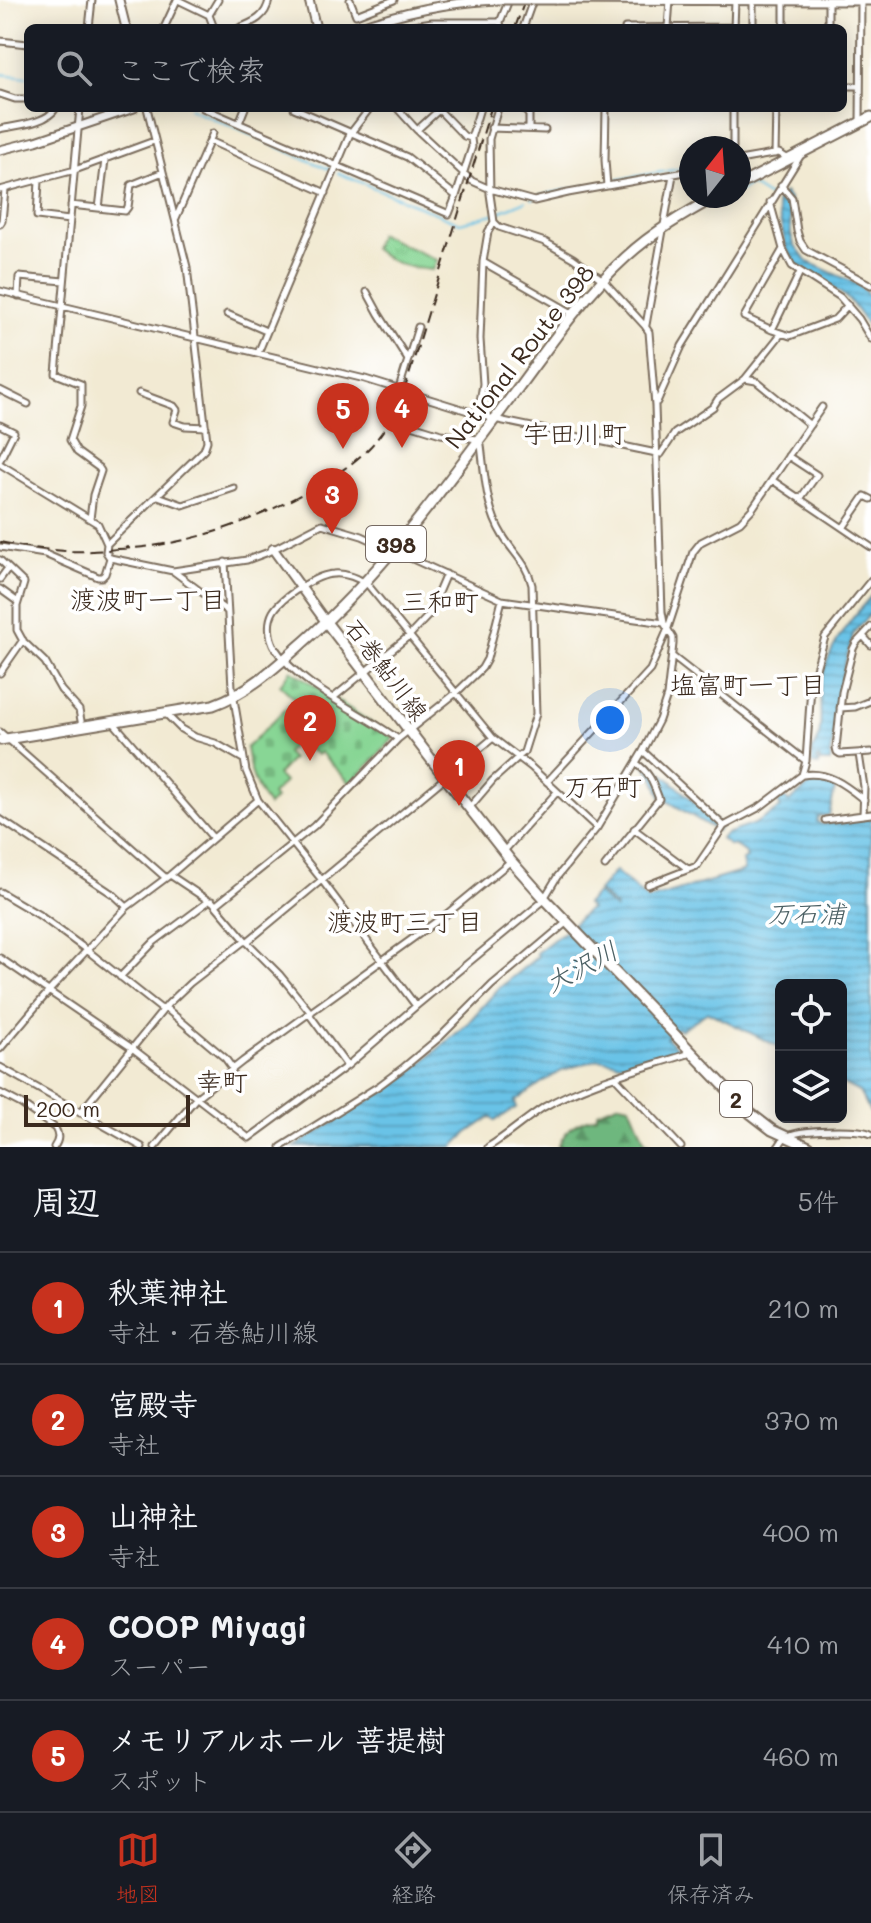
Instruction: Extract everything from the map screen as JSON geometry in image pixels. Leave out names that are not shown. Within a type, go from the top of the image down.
[{"type":"main road","points":[[751,179],[871,117]]},
{"type":"main road","name":"National Route 398","points":[[2,737],[213,705],[234,697],[256,682],[326,622],[391,550],[435,497],[573,314],[603,280],[628,255],[697,208]]},
{"type":"main road","points":[[273,549],[326,622]]},
{"type":"main road","name":"石巻鮎川線","points":[[326,622],[511,861],[568,923]]},
{"type":"main road","name":"2","points":[[568,923],[750,1113],[785,1137],[809,1147]]},
{"type":"street","points":[[89,24],[92,0]]},
{"type":"street","points":[[119,0],[125,24]]},
{"type":"street","points":[[166,24],[178,0],[209,15],[212,24]]},
{"type":"street","points":[[209,15],[218,0]]},
{"type":"street","points":[[249,24],[264,14],[269,0]]},
{"type":"street","points":[[309,0],[315,24]]},
{"type":"street","points":[[350,0],[356,15],[394,0]]},
{"type":"street","points":[[367,24],[414,9],[497,0],[871,1]]},
{"type":"street","points":[[500,24],[509,0]]},
{"type":"street","points":[[524,24],[533,0]]},
{"type":"street","points":[[668,24],[670,0]]},
{"type":"street","points":[[734,24],[735,1]]},
{"type":"street","points":[[753,1],[753,24]]},
{"type":"street","points":[[784,1],[784,24]]},
{"type":"street","points":[[860,122],[861,1]]},
{"type":"street","points":[[828,2],[828,24]]},
{"type":"street","points":[[420,24],[457,24]]},
{"type":"street","points":[[0,41],[24,44]]},
{"type":"street","points":[[847,86],[860,86]]},
{"type":"street","points":[[0,94],[24,99]]},
{"type":"street","points":[[0,129],[36,121],[54,112]]},
{"type":"street","points":[[80,112],[56,374],[81,384],[81,406],[70,440],[77,452],[101,471],[93,495],[90,519]]},
{"type":"street","points":[[0,150],[122,112]]},
{"type":"street","points":[[107,544],[204,450],[207,441],[187,267],[148,112]]},
{"type":"street","points":[[213,112],[449,214],[472,147],[471,138],[479,112]]},
{"type":"street","points":[[239,123],[244,112]]},
{"type":"street","points":[[303,112],[407,157],[456,196]]},
{"type":"street","points":[[258,353],[350,134],[367,112]]},
{"type":"street","points":[[401,112],[472,181],[529,200],[606,183],[679,174]]},
{"type":"street","points":[[417,130],[437,112]]},
{"type":"street","points":[[443,112],[464,136],[471,138]]},
{"type":"street","points":[[478,414],[483,384],[480,339],[483,262],[493,217],[489,139],[497,112]]},
{"type":"street","points":[[526,112],[529,129]]},
{"type":"street","points":[[606,112],[606,183]]},
{"type":"street","points":[[733,112],[733,136]]},
{"type":"street","points":[[775,154],[776,112]]},
{"type":"street","points":[[491,128],[545,130]]},
{"type":"street","points":[[176,219],[213,133]]},
{"type":"street","points":[[0,224],[3,190],[75,170],[154,141]]},
{"type":"street","points":[[210,141],[326,193]]},
{"type":"street","points":[[655,406],[682,346],[804,151]]},
{"type":"street","points":[[751,158],[779,153],[788,159]]},
{"type":"street","points":[[99,208],[105,160]]},
{"type":"street","points":[[71,205],[125,211],[131,185],[163,172]]},
{"type":"street","points":[[645,326],[673,175]]},
{"type":"street","points":[[39,181],[37,216],[69,220]]},
{"type":"street","points":[[781,185],[792,198],[797,231],[806,250],[871,285]]},
{"type":"street","points":[[770,202],[783,249],[792,266],[848,305],[871,339]]},
{"type":"street","points":[[0,958],[132,1048],[249,1138],[347,1066],[542,902],[557,877],[597,828],[663,713],[672,656],[673,638],[664,623],[649,332],[603,280],[558,248],[499,227],[493,217]]},
{"type":"street","points":[[783,249],[744,317],[790,336],[835,319],[848,305]]},
{"type":"street","points":[[483,262],[573,314]]},
{"type":"street","points":[[772,330],[800,272]]},
{"type":"street","points":[[18,296],[19,277],[64,281]]},
{"type":"street","points":[[0,291],[399,389],[494,419],[661,454],[675,433],[713,407],[718,399],[745,379],[781,334]]},
{"type":"street","points":[[367,292],[408,360]]},
{"type":"street","points":[[227,314],[266,331]]},
{"type":"street","points":[[399,389],[418,327]]},
{"type":"street","points":[[745,379],[756,381],[810,425]]},
{"type":"street","points":[[0,390],[28,404]]},
{"type":"street","points":[[139,393],[174,406],[177,410],[173,422],[206,427]]},
{"type":"street","points":[[547,782],[647,674],[667,631],[693,552],[701,542],[740,522],[752,509],[822,407]]},
{"type":"street","points":[[399,421],[441,434],[477,439],[481,445],[492,514],[503,536],[526,566],[532,585],[536,714],[524,752],[493,780],[469,808]]},
{"type":"street","points":[[0,425],[14,432],[0,462],[98,524],[110,558],[105,574],[98,577],[45,554],[0,547]]},
{"type":"street","points":[[788,456],[817,475],[800,499]]},
{"type":"street","points":[[772,480],[871,547]]},
{"type":"street","points":[[158,496],[183,505],[234,488]]},
{"type":"street","points":[[843,528],[865,496],[871,499]]},
{"type":"street","points":[[110,558],[173,571],[247,560],[322,524],[362,536],[502,600],[664,623]]},
{"type":"street","points":[[0,560],[24,583],[18,602],[17,630],[45,662],[61,690],[79,710],[82,727]]},
{"type":"street","points":[[225,562],[234,697],[246,771],[258,800],[416,1006]]},
{"type":"street","points":[[0,579],[8,568]]},
{"type":"street","points":[[173,571],[227,611]]},
{"type":"street","points":[[333,698],[410,635],[432,609],[446,574]]},
{"type":"street","points":[[398,739],[302,676],[284,659],[271,639],[274,611],[282,602],[321,576],[345,575],[364,581],[493,738],[520,757],[597,828]]},
{"type":"street","points":[[802,775],[806,761],[811,686],[825,637],[871,580]]},
{"type":"street","points":[[0,589],[18,602]]},
{"type":"street","points":[[216,905],[314,826],[398,739],[482,668],[502,600]]},
{"type":"street","points":[[871,627],[853,649],[842,692],[837,752],[871,752]]},
{"type":"street","points":[[863,636],[871,645]]},
{"type":"street","points":[[0,673],[3,664],[23,640]]},
{"type":"street","points":[[672,656],[806,761]]},
{"type":"street","points":[[840,708],[855,707],[871,698]]},
{"type":"street","points":[[165,713],[181,729],[215,743],[244,760]]},
{"type":"street","points":[[112,722],[213,838]]},
{"type":"street","points":[[2,737],[168,876],[212,901],[280,975],[347,1066]]},
{"type":"street","points":[[80,1113],[164,1009],[190,983],[246,941],[493,738]]},
{"type":"street","points":[[643,751],[724,826]]},
{"type":"street","points":[[859,754],[863,815]]},
{"type":"street","points":[[605,866],[659,799],[650,776],[636,763]]},
{"type":"street","points":[[648,885],[697,866],[724,826],[760,807],[802,775],[815,773],[832,778],[864,800]]},
{"type":"street","points":[[504,852],[557,792]]},
{"type":"street","points":[[0,1049],[127,907],[258,800]]},
{"type":"street","points":[[825,820],[871,814]]},
{"type":"street","points":[[0,819],[114,895],[127,907]]},
{"type":"street","points":[[634,829],[689,869]]},
{"type":"street","points":[[155,1147],[197,1097],[448,913],[511,861]]},
{"type":"street","points":[[0,892],[31,909],[160,1008],[168,1010],[225,1058],[233,1069]]},
{"type":"street","points":[[120,977],[154,942],[209,901]]},
{"type":"street","points":[[281,1147],[404,1067],[451,1027],[492,985],[568,923]]},
{"type":"street","points":[[488,1147],[542,1108],[589,1086],[691,1053]]},
{"type":"street","points":[[0,1067],[142,1147]]},
{"type":"street","points":[[616,1078],[681,1147]]},
{"type":"street","points":[[0,1093],[55,1128],[58,1141],[54,1147]]},
{"type":"street","points":[[778,1147],[785,1137],[801,1132],[855,1130],[871,1134]]},
{"type":"green space","points":[[379,234],[437,260],[433,270],[402,265],[381,255],[373,249]]},
{"type":"green space","points":[[291,670],[394,738],[351,784],[320,752],[317,755],[296,740],[286,753],[292,759],[277,775],[284,782],[272,795],[275,799],[268,806],[253,778],[246,748],[295,699],[280,685]]},
{"type":"green space","points":[[620,1103],[630,1105],[645,1141],[655,1147],[558,1147],[573,1126]]},
{"type":"water","points":[[784,193],[789,199],[794,244],[808,262],[857,284],[870,296],[871,330],[850,301],[795,263],[786,247],[776,203]]},
{"type":"water","points":[[871,596],[871,613],[854,632],[844,667],[830,762],[821,762],[819,758],[816,761],[819,765],[812,764],[812,749],[819,736],[820,690],[824,670],[840,636]]},
{"type":"water","points":[[648,760],[721,826],[717,831],[661,797],[653,775],[644,765]]},
{"type":"water","points":[[815,781],[836,785],[829,815],[818,817],[817,822],[871,819],[871,1114],[859,1092],[847,1086],[847,979],[775,979],[775,1045],[708,1012],[680,1030],[677,1028],[666,1038],[678,1048],[625,1064],[599,1059],[563,1070],[514,1102],[517,1107],[495,1121],[491,1117],[453,1147],[294,1147],[401,1081],[467,1024],[498,989],[538,956],[536,953],[591,910],[586,904],[597,893],[615,909],[598,891],[615,871],[648,900],[744,871],[742,860],[747,858],[745,852],[721,839],[725,834],[754,824],[781,808],[778,802],[784,797],[789,802]]},
{"type":"waterway","points":[[0,74],[24,77]]},
{"type":"waterway","points":[[198,112],[333,171]]},
{"type":"waterway","points":[[609,181],[679,169]]},
{"type":"waterway","points":[[338,173],[460,223],[526,201]]},
{"type":"waterway","points":[[532,199],[603,183]]},
{"type":"waterway","points":[[751,186],[769,197]]},
{"type":"railway","points":[[516,24],[525,0]]},
{"type":"railway","points":[[118,549],[194,538],[242,522],[327,480],[371,446],[392,416],[407,382],[490,112]]},
{"type":"railway","points":[[0,542],[64,551],[129,547]]},
{"type":"place","name":"COOP Miyagi","points":[[402,448]]},
{"type":"place","name":"メモリアルホール 菩提樹","points":[[343,449]]},
{"type":"place","name":"山神社","points":[[332,534]]},
{"type":"place","name":"宮殿寺","points":[[310,761]]},
{"type":"place","name":"秋葉神社","points":[[459,806]]},
{"type":"district","name":"宇田川町","points":[[575,433]]},
{"type":"district","name":"渡波町一丁目","points":[[148,599]]},
{"type":"district","name":"三和町","points":[[440,601]]},
{"type":"district","name":"塩富町一丁目","points":[[748,684]]},
{"type":"district","name":"万石町","points":[[603,786]]},
{"type":"district","name":"渡波町三丁目","points":[[405,921]]},
{"type":"district","name":"幸町","points":[[222,1081]]},
{"type":"water label","name":"万石浦","points":[[806,913]]},
{"type":"water label","name":"大沢川","points":[[581,966]]}]
